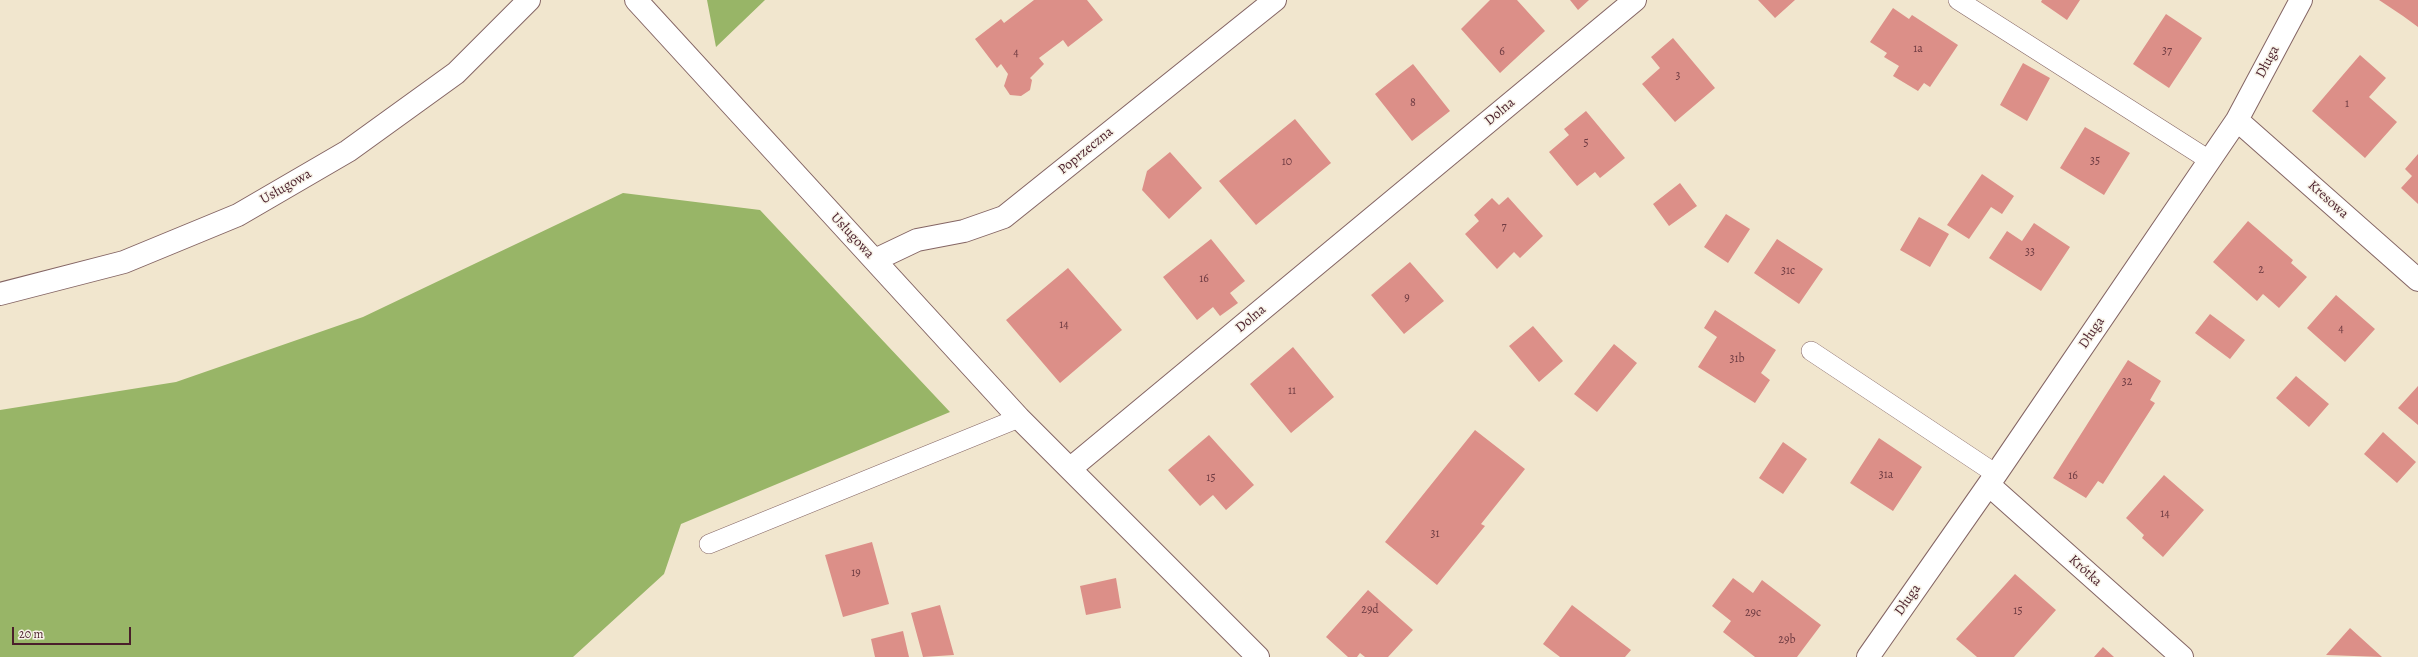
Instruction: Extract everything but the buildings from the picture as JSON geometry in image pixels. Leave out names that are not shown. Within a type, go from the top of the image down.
[{"type":"street","name":"Usługowa","points":[[0,294],[124,262],[238,215],[348,151],[456,73],[529,0]]},
{"type":"street","name":"Usługowa","points":[[636,0],[1019,418],[1071,468]]},
{"type":"street","name":"Poprzeczna","points":[[874,260],[917,240],[964,231],[1004,217],[1275,0]]},
{"type":"street","name":"Dolna","points":[[1071,468],[1635,0]]},
{"type":"street","name":"Długa","points":[[1868,657],[1992,480],[2209,160],[2238,120],[2301,0]]},
{"type":"street","name":"Kresowa","points":[[2238,120],[2418,280]]},
{"type":"street","points":[[1071,468],[1258,657]]},
{"type":"street","name":"Krótka","points":[[1992,480],[2182,657]]},
{"type":"lane","points":[[1958,0],[2209,160]]},
{"type":"lane","points":[[1811,351],[1992,480]]},
{"type":"lane","points":[[709,544],[1019,418]]},
{"type":"green space","points":[[707,0],[765,0],[716,47]]},
{"type":"green space","points":[[623,193],[760,210],[950,412],[681,524],[664,574],[573,657],[0,657],[0,410],[176,382],[363,317]]}]
